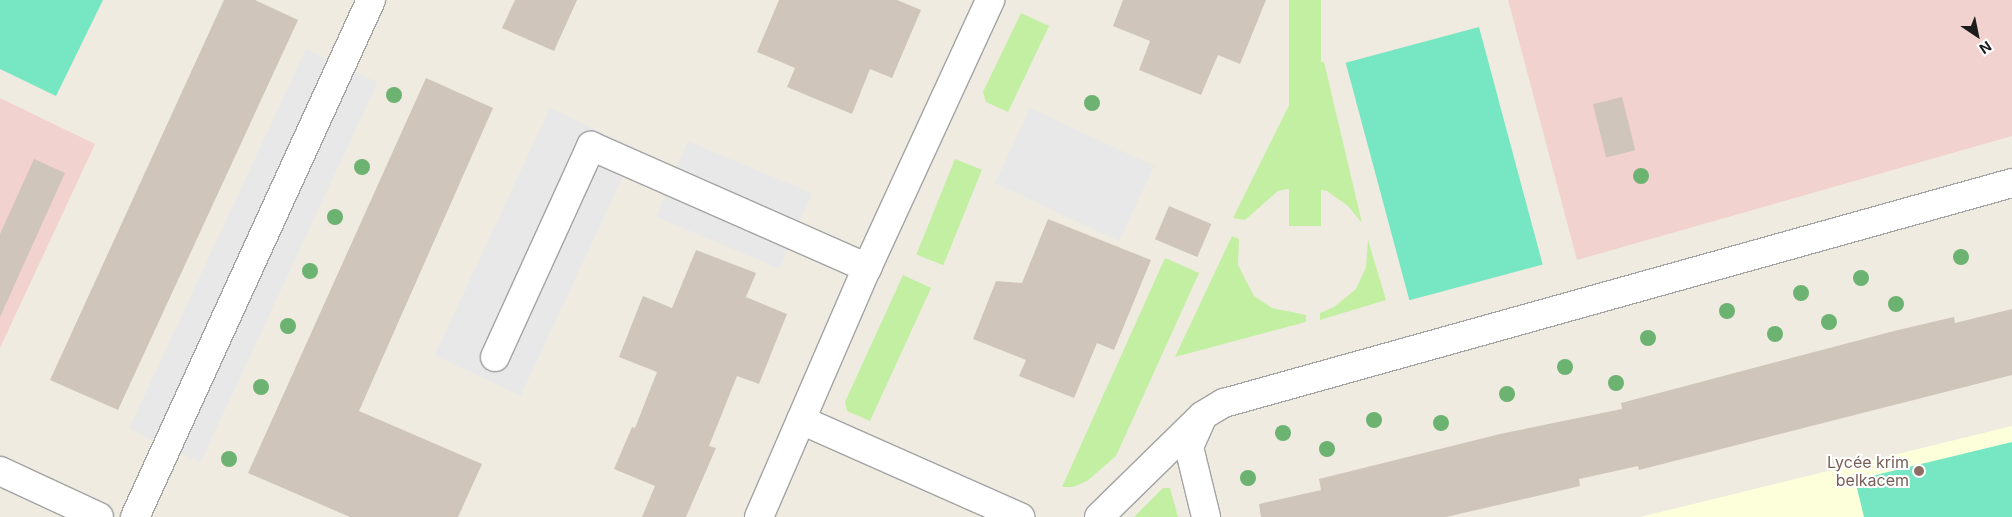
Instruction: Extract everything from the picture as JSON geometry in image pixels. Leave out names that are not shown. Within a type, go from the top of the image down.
[{"type":"street","points":[[135,517],[372,0]]},
{"type":"street","points":[[759,517],[867,268],[990,0]]},
{"type":"street","points":[[495,356],[591,146],[867,268]]},
{"type":"street","points":[[1098,517],[1202,416],[1224,403],[2012,183]]},
{"type":"street","points":[[1202,416],[1189,447],[1206,517]]},
{"type":"street","points":[[801,420],[1020,517]]},
{"type":"street","points":[[0,471],[100,517]]},
{"type":"shaded area","points":[[1508,0],[2012,0],[2012,136],[1577,260]]},
{"type":"shaded area","points":[[306,49],[378,82],[201,462],[129,429]]},
{"type":"shaded area","points":[[0,98],[95,144],[0,348]]},
{"type":"shaded area","points":[[550,108],[636,148],[521,396],[435,355]]},
{"type":"shaded area","points":[[1030,108],[1154,166],[1119,241],[995,183]]},
{"type":"shaded area","points":[[688,141],[811,193],[779,269],[656,216]]},
{"type":"shaded area","name":"Lycée krim belkacem","points":[[2012,426],[2012,517],[1640,517]]},
{"type":"green space","points":[[0,0],[103,0],[56,96],[0,69]]},
{"type":"green space","points":[[1289,0],[1321,0],[1321,226],[1289,226]]},
{"type":"green space","points":[[1021,13],[1049,26],[1008,112],[986,102],[983,92]]},
{"type":"green space","points":[[1479,27],[1543,265],[1409,300],[1346,63]]},
{"type":"green space","points":[[1311,61],[1324,62],[1362,223],[1348,206],[1327,191],[1302,186],[1278,191],[1245,220],[1233,218]]},
{"type":"green space","points":[[955,159],[982,170],[943,265],[916,254]]},
{"type":"green space","points":[[1232,236],[1239,239],[1238,265],[1254,296],[1272,308],[1306,315],[1306,322],[1175,357]]},
{"type":"green space","points":[[1368,240],[1386,300],[1320,320],[1320,313],[1334,307],[1356,289],[1366,267]]},
{"type":"green space","points":[[1165,258],[1199,273],[1116,456],[1087,481],[1073,487],[1062,487]]},
{"type":"green space","points":[[903,275],[931,288],[870,421],[847,411],[845,402]]},
{"type":"green space","points":[[2012,442],[2012,517],[1864,517],[1855,480]]},
{"type":"green space","points":[[1163,488],[1170,488],[1178,517],[1134,517]]},
{"type":"building","points":[[224,0],[255,0],[298,20],[118,410],[50,380]]},
{"type":"building","points":[[515,0],[577,0],[554,51],[502,28]]},
{"type":"building","points":[[779,0],[897,0],[921,10],[892,78],[870,69],[852,114],[787,87],[795,68],[757,52]]},
{"type":"building","points":[[1123,0],[1266,0],[1240,64],[1218,55],[1201,95],[1139,70],[1150,41],[1113,26]]},
{"type":"building","points":[[426,78],[493,108],[359,411],[482,464],[458,517],[350,517],[248,473]]},
{"type":"building","points":[[1622,97],[1635,150],[1606,158],[1593,104]]},
{"type":"building","points":[[34,159],[65,173],[0,317],[0,234]]},
{"type":"building","points":[[1169,206],[1211,224],[1197,257],[1155,239]]},
{"type":"building","points":[[1048,219],[1151,260],[1114,350],[1097,343],[1074,398],[1019,376],[1026,360],[973,339],[996,281],[1022,283]]},
{"type":"building","points":[[696,250],[756,273],[746,297],[787,314],[759,384],[737,376],[709,446],[716,448],[686,517],[642,517],[655,486],[614,469],[632,427],[635,428],[657,372],[619,357],[643,296],[672,308]]},
{"type":"building","points":[[2012,309],[2012,375],[1639,470],[1638,466],[1579,479],[1580,486],[1446,517],[1261,517],[1259,504],[1321,490],[1319,479],[1500,434],[1622,409],[1621,403],[1898,330],[1954,317],[1955,323]]},
{"type":"place","name":"Lycée krim belkacem","points":[[1919,471]]}]
